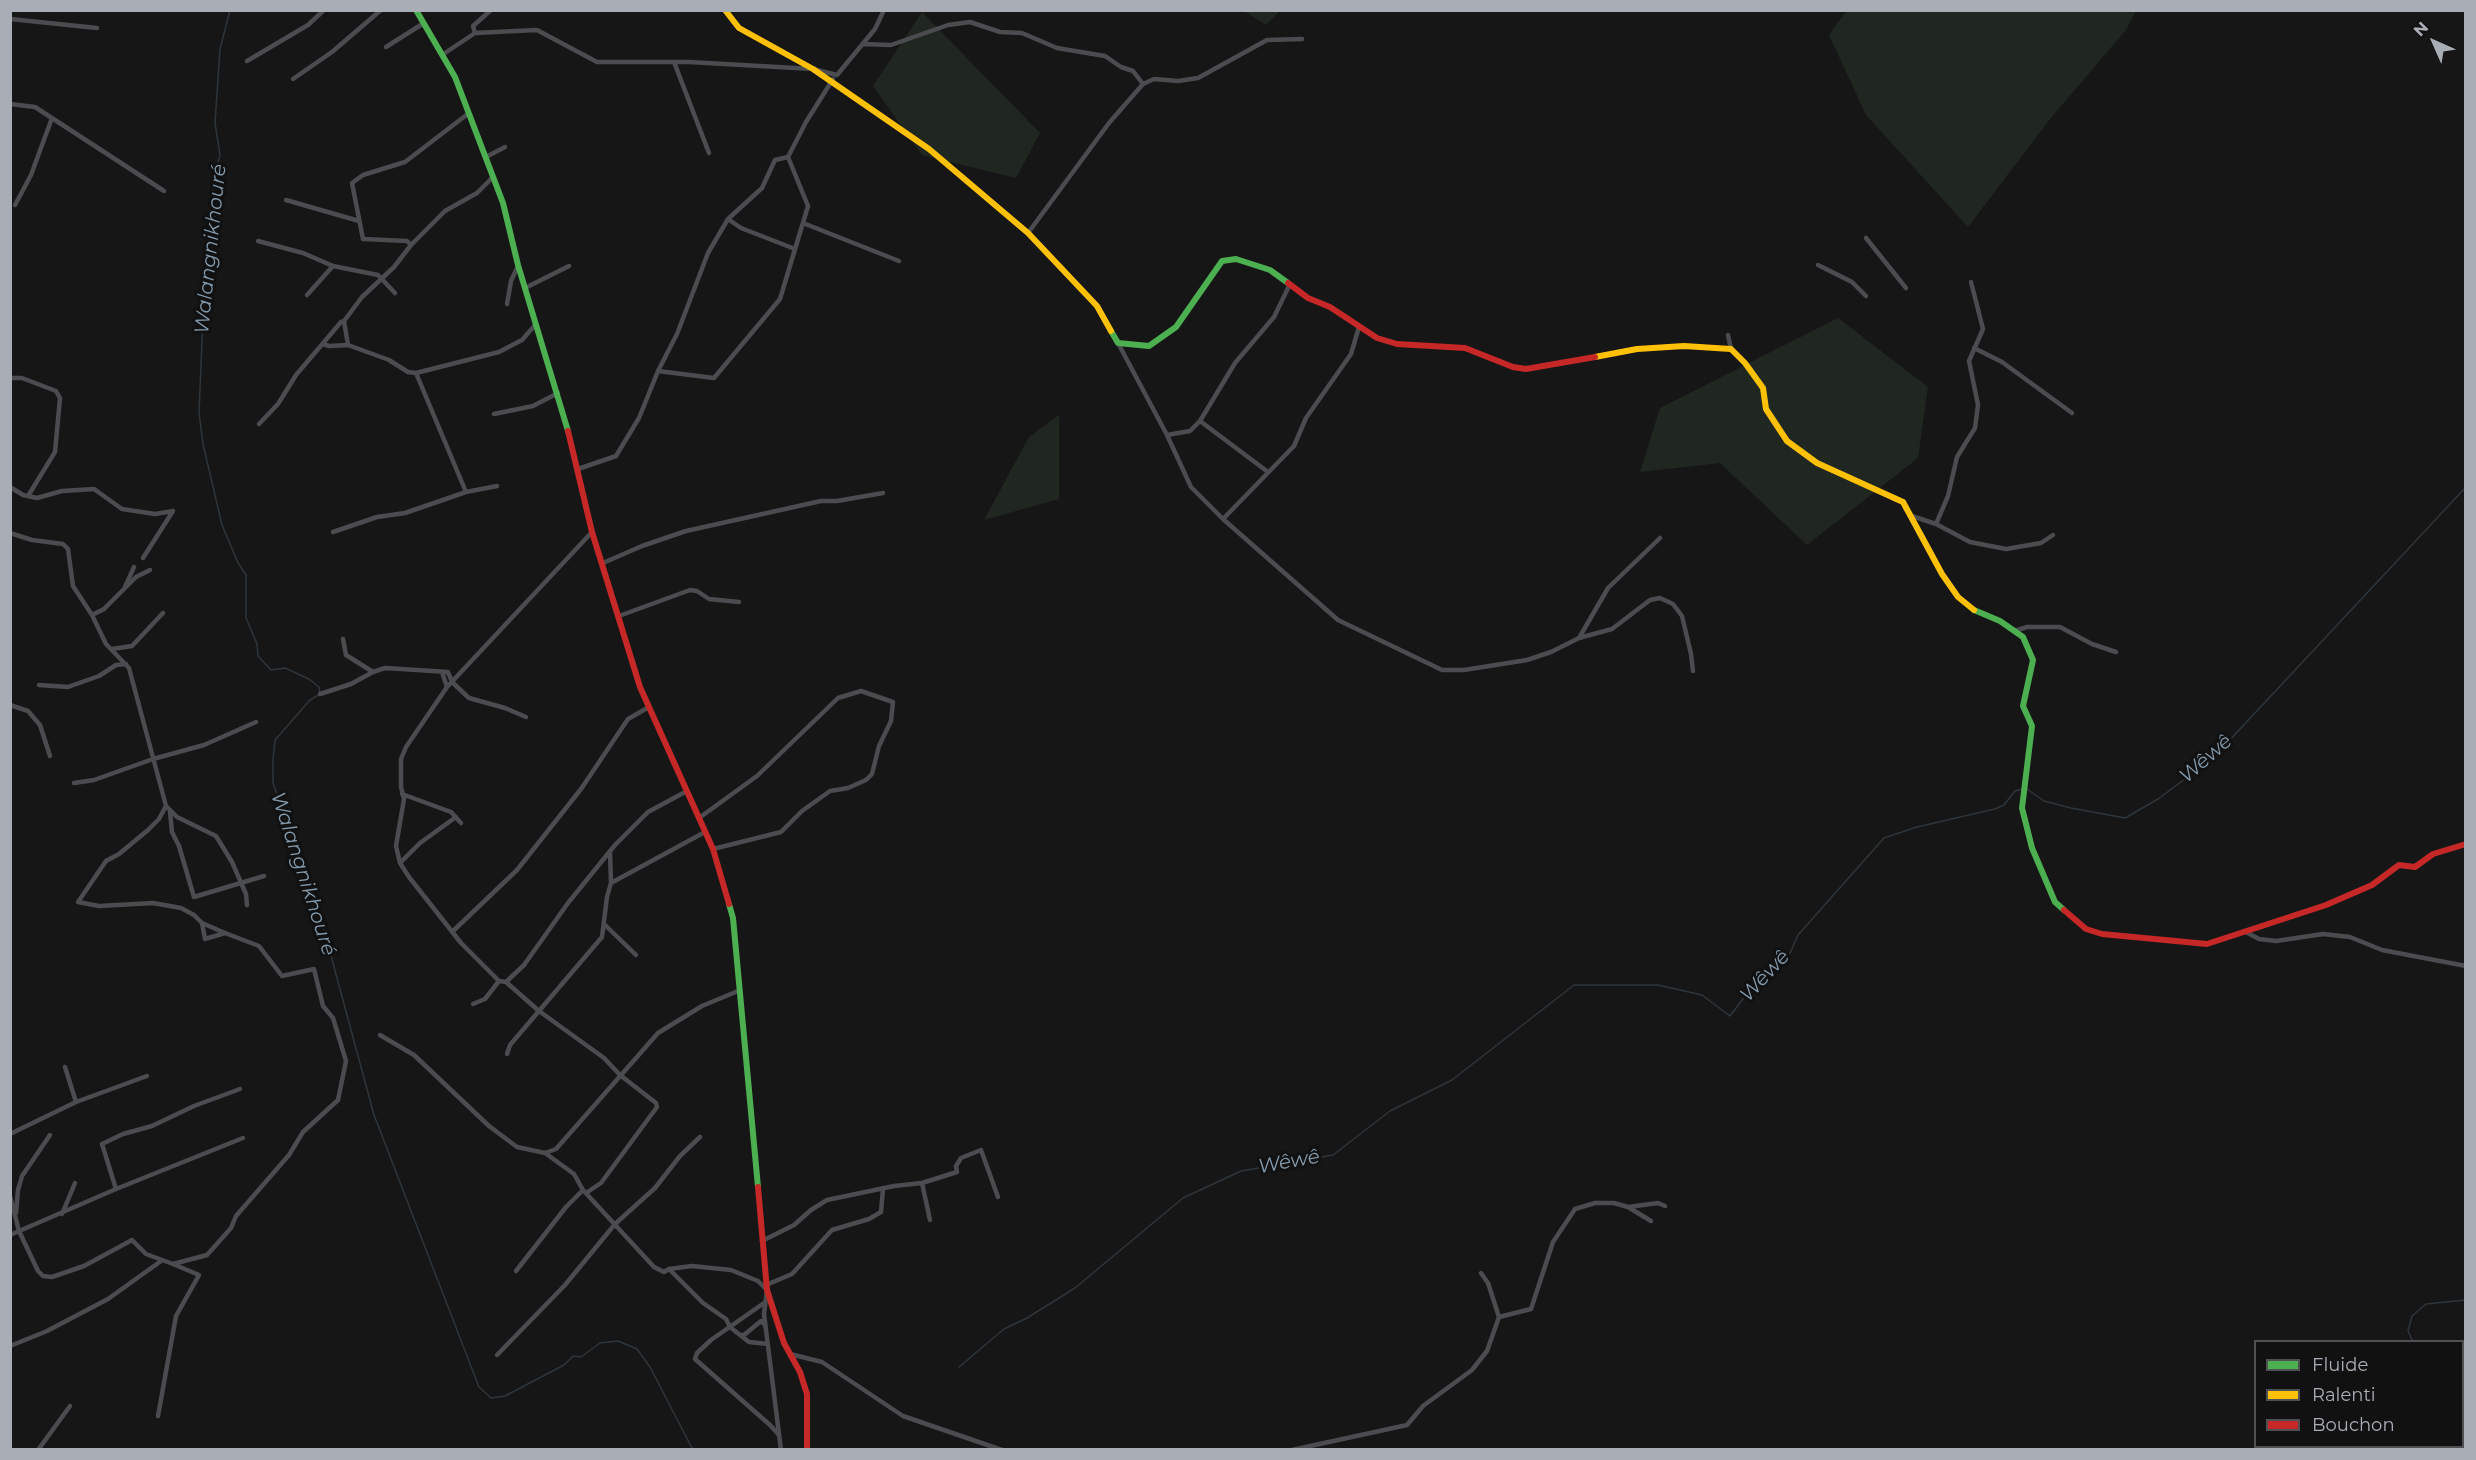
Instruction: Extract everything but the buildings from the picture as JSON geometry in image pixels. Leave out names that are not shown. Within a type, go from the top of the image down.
[{"type":"street","points":[[247,61],[308,25],[324,10]]},
{"type":"street","points":[[293,79],[332,52],[381,10]]},
{"type":"street","points":[[416,10],[455,77],[503,203],[518,265],[558,393],[592,532],[640,687],[713,849],[733,918],[766,1287],[765,1325],[781,1449]]},
{"type":"street","points":[[475,33],[473,26],[491,10]]},
{"type":"street","points":[[725,10],[739,28],[813,69],[830,83],[929,149],[1028,233],[1097,306],[1167,435],[1191,487],[1223,519],[1338,620],[1442,670],[1481,669],[1527,660],[1551,652],[1579,638],[1612,629],[1650,600],[1665,599],[1677,608],[1682,616],[1693,671]]},
{"type":"street","points":[[578,469],[616,456],[639,418],[658,371],[678,334],[708,253],[728,219],[762,188],[775,160],[788,157],[830,83],[875,29],[884,10]]},
{"type":"street","points":[[10,19],[97,28]]},
{"type":"street","points":[[863,44],[891,45],[948,25],[970,22],[1000,32],[1022,33],[1057,48],[1105,56],[1121,67],[1133,71],[1143,84]]},
{"type":"street","points":[[387,47],[424,23]]},
{"type":"street","points":[[442,55],[475,33],[537,30],[597,62],[674,62],[813,69],[837,75]]},
{"type":"street","points":[[1028,233],[1109,123],[1143,84],[1154,79],[1178,81],[1198,78],[1267,40],[1302,39]]},
{"type":"street","points":[[674,62],[709,153]]},
{"type":"street","points":[[10,104],[35,107],[164,191]]},
{"type":"street","points":[[411,244],[407,241],[363,239],[352,183],[363,176],[405,162],[469,113]]},
{"type":"street","points":[[15,205],[31,175],[52,118]]},
{"type":"street","points":[[486,157],[505,147]]},
{"type":"street","points":[[658,371],[714,378],[780,299],[808,206],[788,157]]},
{"type":"street","points":[[259,424],[278,404],[296,375],[362,297],[394,267],[411,244],[445,211],[477,193],[493,177]]},
{"type":"street","points":[[286,200],[359,221]]},
{"type":"street","points":[[728,219],[741,228],[795,249]]},
{"type":"street","points":[[803,223],[899,261]]},
{"type":"street","points":[[1866,238],[1906,288]]},
{"type":"street","points":[[258,241],[303,254],[333,266],[382,277],[395,293]]},
{"type":"street","points":[[1118,343],[1149,346],[1176,327],[1222,261],[1236,260],[1270,270],[1289,286],[1308,298],[1330,307],[1377,338],[1397,344],[1465,348],[1513,367],[1526,369],[1637,349],[1684,346],[1731,349],[1745,363],[1763,388],[1766,409],[1787,441],[1817,463],[1903,502],[1942,574],[1958,597],[1972,609],[2000,621],[2023,637],[2033,660],[2023,706],[2032,726],[2022,808],[2032,848],[2055,902],[2086,929],[2168,942],[2207,944],[2326,904],[2372,885],[2399,865],[2415,867],[2433,854],[2466,844]]},
{"type":"street","points":[[507,304],[511,281],[518,265]]},
{"type":"street","points":[[1818,265],[1852,282],[1866,296]]},
{"type":"street","points":[[307,295],[333,266]]},
{"type":"street","points":[[525,288],[569,266]]},
{"type":"street","points":[[1936,524],[1948,496],[1957,457],[1975,428],[1978,405],[1970,361],[1983,329],[1971,282]]},
{"type":"street","points":[[1167,435],[1190,431],[1200,421],[1235,363],[1274,317],[1289,286]]},
{"type":"street","points":[[344,321],[348,345]]},
{"type":"street","points":[[323,345],[348,345],[389,360],[408,372],[416,373],[499,352],[522,340],[536,324]]},
{"type":"street","points":[[1223,519],[1294,446],[1306,418],[1350,354],[1359,327]]},
{"type":"street","points":[[1728,334],[1731,349]]},
{"type":"street","points":[[1974,348],[2002,362],[2072,413]]},
{"type":"street","points":[[416,373],[466,492]]},
{"type":"street","points":[[10,378],[22,378],[56,391],[60,398],[55,452],[28,496]]},
{"type":"street","points":[[494,414],[533,406],[558,393]]},
{"type":"street","points":[[1200,421],[1268,472]]},
{"type":"street","points":[[333,532],[377,517],[405,513],[466,492],[496,486]]},
{"type":"street","points":[[10,487],[37,498],[62,490],[94,489],[122,508],[155,514],[173,511],[143,558]]},
{"type":"street","points":[[603,562],[687,531],[821,501],[837,501],[884,493]]},
{"type":"street","points":[[1912,516],[1936,524],[1970,542],[2006,549],[2041,543],[2053,535]]},
{"type":"street","points":[[516,1271],[566,1207],[585,1191],[601,1183],[657,1107],[656,1103],[620,1075],[604,1058],[539,1011],[506,982],[500,981],[452,932],[409,877],[400,863],[396,846],[404,800],[401,759],[406,747],[447,687],[592,532]]},
{"type":"street","points":[[10,533],[32,540],[63,544],[68,549],[73,586],[92,615],[106,644],[126,664],[166,806],[170,812],[172,832],[179,846],[194,897],[264,876]]},
{"type":"street","points":[[1579,638],[1608,588],[1660,538]]},
{"type":"street","points":[[124,590],[134,567]]},
{"type":"street","points":[[92,615],[104,609],[136,577],[150,570]]},
{"type":"street","points":[[619,616],[690,590],[697,591],[709,599],[739,602]]},
{"type":"street","points":[[112,649],[132,646],[163,613]]},
{"type":"street","points":[[2014,631],[2027,627],[2060,627],[2092,644],[2116,652]]},
{"type":"street","points":[[343,639],[345,655],[373,672]]},
{"type":"street","points":[[39,685],[68,687],[99,676],[116,665],[126,664]]},
{"type":"street","points":[[320,694],[351,684],[386,668],[448,672],[452,682],[469,698],[505,708],[526,717]]},
{"type":"street","points":[[442,672],[447,687]]},
{"type":"street","points":[[699,818],[757,776],[838,698],[861,691],[893,702],[891,721],[874,760],[872,774],[866,780],[848,788],[830,791],[802,811],[781,832],[713,849]]},
{"type":"street","points":[[10,705],[28,711],[40,725],[50,756]]},
{"type":"street","points":[[452,932],[517,870],[581,789],[628,719],[649,707]]},
{"type":"street","points":[[74,783],[94,780],[153,759],[204,745],[255,722]]},
{"type":"street","points":[[506,982],[524,965],[568,903],[610,852],[648,812],[687,791]]},
{"type":"street","points":[[402,794],[451,813],[461,823]]},
{"type":"street","points":[[166,806],[159,819],[148,830],[119,854],[106,861],[78,902],[99,906],[153,903],[168,905],[194,915],[202,923],[259,946],[282,976],[314,969],[323,1006],[333,1018],[346,1061],[338,1100],[303,1132],[289,1155],[236,1216],[231,1228],[212,1251],[207,1255],[173,1264]]},
{"type":"street","points":[[170,812],[216,836],[242,884],[247,905]]},
{"type":"street","points":[[400,863],[420,843],[456,817]]},
{"type":"street","points":[[611,883],[705,832]]},
{"type":"street","points":[[507,1054],[510,1045],[602,937],[611,883],[610,852]]},
{"type":"street","points":[[202,923],[206,939],[225,933]]},
{"type":"street","points":[[604,924],[636,955]]},
{"type":"street","points":[[2244,931],[2259,939],[2276,941],[2323,934],[2350,937],[2382,950],[2466,966]]},
{"type":"street","points":[[472,1004],[485,999],[500,981]]},
{"type":"street","points":[[545,1153],[556,1149],[658,1033],[702,1006],[738,991]]},
{"type":"street","points":[[380,1035],[414,1055],[489,1126],[517,1147],[545,1153],[574,1174],[585,1191],[654,1267],[664,1272],[669,1269],[692,1266],[731,1270],[758,1281],[766,1287],[784,1343],[807,1394],[807,1449]]},
{"type":"street","points":[[65,1067],[76,1102]]},
{"type":"street","points":[[10,1134],[76,1102],[147,1076]]},
{"type":"street","points":[[116,1189],[102,1144],[240,1089]]},
{"type":"street","points":[[16,1214],[22,1176],[50,1135]]},
{"type":"street","points":[[497,1355],[565,1286],[615,1224],[655,1188],[680,1156],[700,1137]]},
{"type":"street","points":[[10,1235],[243,1138]]},
{"type":"street","points":[[762,1242],[794,1225],[827,1200],[922,1183],[957,1172],[956,1166],[962,1158],[981,1150],[998,1197]]},
{"type":"street","points":[[62,1214],[75,1183]]},
{"type":"street","points":[[922,1183],[930,1220]]},
{"type":"street","points":[[766,1287],[792,1274],[832,1230],[869,1219],[881,1212],[883,1189]]},
{"type":"street","points":[[10,1196],[19,1231],[38,1271],[43,1276],[52,1277],[84,1266],[132,1240],[146,1254],[199,1275],[176,1316],[158,1416]]},
{"type":"street","points":[[1499,1317],[1531,1309],[1553,1242],[1575,1209],[1595,1203],[1614,1203],[1628,1207],[1651,1221]]},
{"type":"street","points":[[1628,1207],[1658,1203],[1665,1206]]},
{"type":"street","points":[[10,1346],[47,1331],[108,1299],[161,1261]]},
{"type":"street","points":[[669,1269],[703,1303],[726,1319],[730,1326],[749,1342],[768,1344]]},
{"type":"street","points":[[1292,1449],[1407,1425],[1423,1406],[1472,1370],[1487,1351],[1499,1317],[1488,1283],[1481,1273]]},
{"type":"street","points":[[764,1303],[696,1353],[694,1359],[770,1425],[778,1435]]},
{"type":"street","points":[[740,1335],[744,1335],[761,1321],[765,1325]]},
{"type":"street","points":[[790,1354],[822,1362],[903,1416],[1002,1449]]},
{"type":"street","points":[[38,1449],[70,1406]]},
{"type":"shaded area","points":[[1244,11],[1280,11],[1266,25]]},
{"type":"shaded area","points":[[1846,11],[2136,11],[2126,30],[2050,119],[1968,227],[1866,115],[1829,35]]},
{"type":"shaded area","points":[[922,12],[1040,133],[1016,178],[922,155],[873,86]]},
{"type":"shaded area","points":[[1838,318],[1928,387],[1918,458],[1807,545],[1720,463],[1640,472],[1660,408]]},
{"type":"shaded area","points":[[1059,415],[1059,499],[984,520],[1029,437]]},
{"type":"waterway","name":"Walangnikhouré","points":[[230,10],[220,49],[215,123],[220,155],[213,180],[216,236],[205,269],[199,413],[203,444],[222,525],[238,563],[246,575],[246,618],[257,644],[258,656],[271,670],[285,668],[309,679],[319,687],[320,694],[310,700],[275,740],[273,783],[324,930],[374,1115],[479,1387],[491,1398],[505,1396],[564,1365],[573,1356],[581,1357],[600,1343],[618,1341],[637,1349],[650,1367],[693,1450]]},
{"type":"waterway","name":"Wêwê","points":[[2027,789],[2044,801],[2125,818],[2158,799],[2212,759],[2466,487]]},
{"type":"waterway","name":"Wêwê","points":[[959,1367],[1004,1329],[1027,1318],[1075,1288],[1183,1198],[1241,1171],[1333,1155],[1390,1111],[1452,1080],[1574,985],[1658,985],[1702,995],[1730,1016],[1764,971],[1790,953],[1798,935],[1884,838],[1917,827],[1995,809],[2004,805],[2015,791],[2022,789]]},
{"type":"waterway","name":"Walangnikhouré","points":[[2412,1340],[2408,1331],[2412,1316],[2426,1304],[2466,1300]]},
{"type":"traffic: fast","points":[[416,10],[455,77],[503,203],[518,265],[568,431]]},
{"type":"traffic: fast","points":[[1111,331],[1118,343],[1149,346],[1176,327],[1222,261],[1236,259],[1270,270],[1288,283]]},
{"type":"traffic: fast","points":[[1974,610],[2000,621],[2023,637],[2033,660],[2023,706],[2032,726],[2022,808],[2032,848],[2055,902],[2064,910]]},
{"type":"traffic: fast","points":[[729,904],[733,918],[758,1187]]},
{"type":"traffic: slow","points":[[725,10],[739,28],[813,69],[929,149],[1028,233],[1097,306],[1111,331]]},
{"type":"traffic: slow","points":[[1595,357],[1637,349],[1684,346],[1731,349],[1745,363],[1763,388],[1766,409],[1787,441],[1817,463],[1903,502],[1942,574],[1958,597],[1974,610]]},
{"type":"traffic: jam","points":[[1288,283],[1308,298],[1330,307],[1377,338],[1397,344],[1465,348],[1513,367],[1526,369],[1595,357]]},
{"type":"traffic: jam","points":[[568,431],[592,532],[640,687],[713,849],[729,904]]},
{"type":"traffic: jam","points":[[2064,910],[2086,929],[2102,934],[2207,944],[2326,905],[2372,885],[2399,865],[2415,867],[2433,854],[2466,844]]},
{"type":"traffic: jam","points":[[758,1187],[767,1290],[784,1343],[800,1372],[807,1394],[807,1450]]}]
